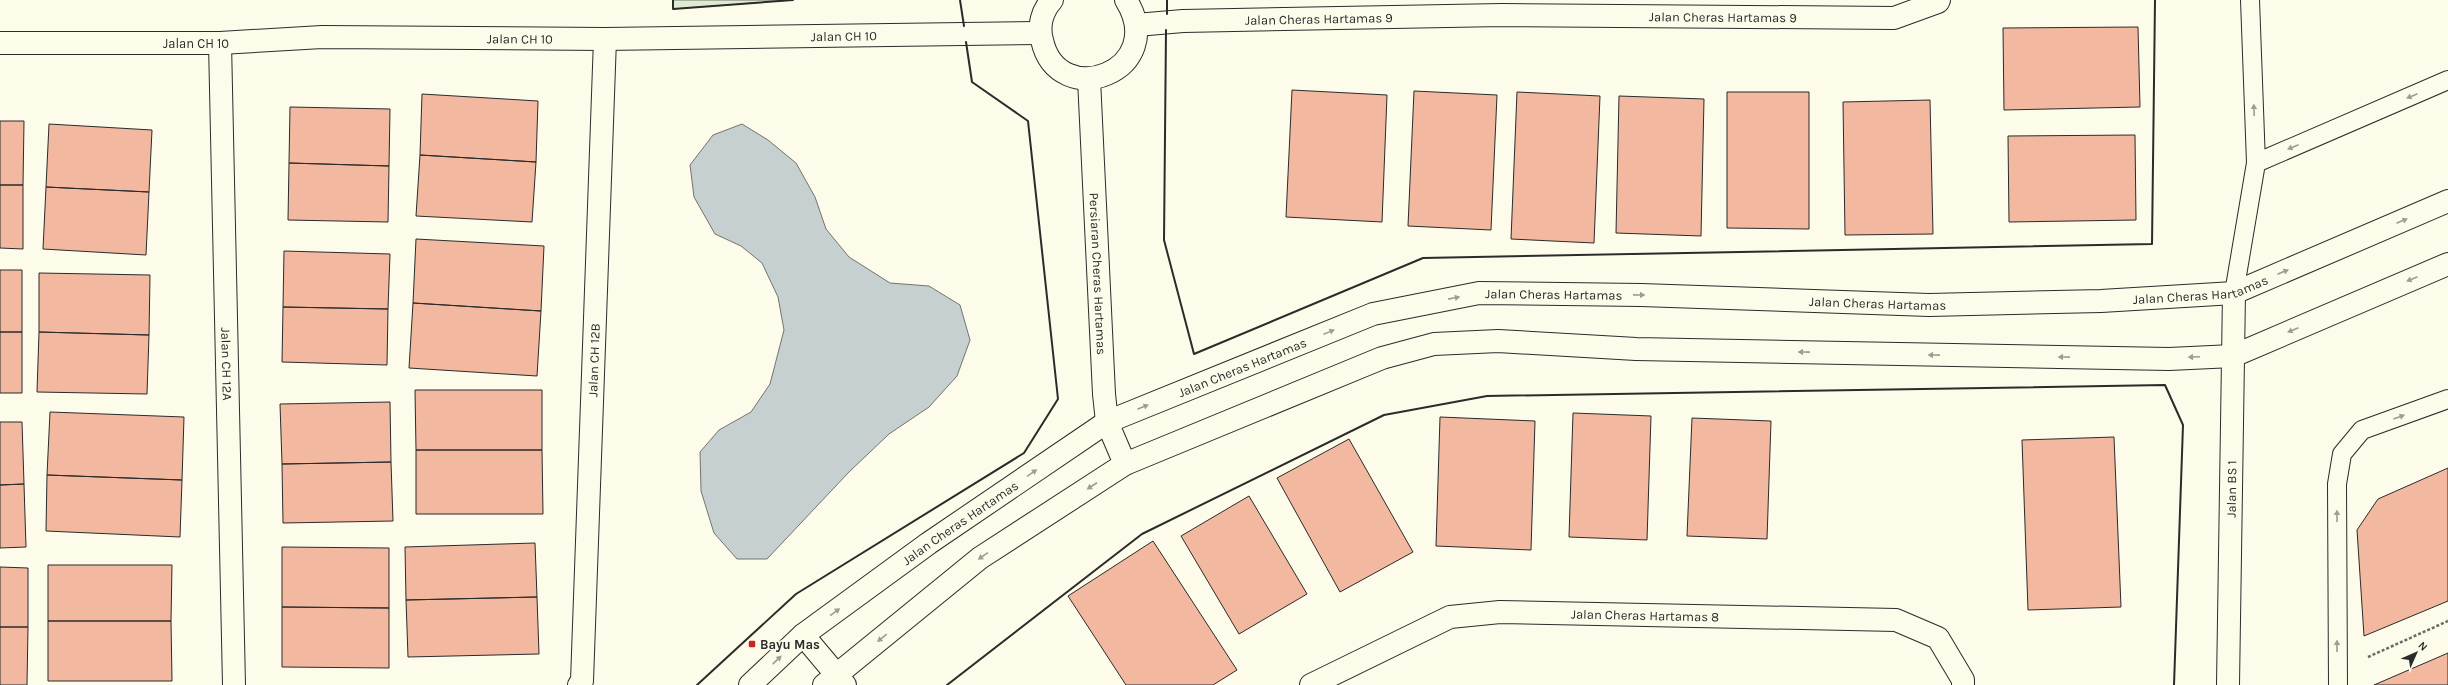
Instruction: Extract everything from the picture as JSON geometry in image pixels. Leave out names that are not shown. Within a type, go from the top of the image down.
[{"type":"street","points":[[1052,0],[1042,18],[1040,33],[1049,61],[1075,77],[1089,79],[1105,76],[1119,68],[1130,56],[1136,41],[1136,25],[1133,11],[1126,0]]},
{"type":"street","name":"Jalan Cheras Hartamas 9","points":[[1136,25],[1183,21],[1503,7],[1894,18],[1938,2],[1939,0]]},
{"type":"street","name":"Jalan CH 10","points":[[0,43],[220,43],[322,37],[605,39],[1040,33]]},
{"type":"street","name":"Jalan CH 12B","points":[[580,683],[605,39]]},
{"type":"street","name":"Jalan CH 12A","points":[[220,43],[234,685]]},
{"type":"street","name":"Persiaran Cheras Hartamas","points":[[1089,79],[1100,356],[1107,422],[1125,464]]},
{"type":"street","name":"Jalan Cheras Hartamas","points":[[750,685],[803,636],[929,543],[1107,422],[1373,314],[1479,293],[1648,296],[1929,305],[2101,301],[2234,293],[2448,201]]},
{"type":"street","points":[[803,636],[835,681],[980,558],[1125,464],[1382,358],[1434,344],[1498,341],[1636,349],[2169,359],[2233,356],[2448,264]]},
{"type":"street","name":"Jalan BS 1","points":[[2228,685],[2234,293]]},
{"type":"street","name":"Jalan Cheras Hartamas 8","points":[[1311,685],[1450,616],[1500,612],[1896,620],[1938,638],[1963,680],[1964,685]]},
{"type":"lane","points":[[2234,293],[2256,163],[2254,2]]},
{"type":"lane","points":[[2256,163],[2448,80]]},
{"type":"lane","points":[[2338,678],[2337,484],[2342,454],[2362,430],[2448,399]]},
{"type":"path","points":[[2338,678],[2448,621]]},
{"type":"green space","points":[[673,0],[793,0],[673,9]]},
{"type":"shaded area","points":[[742,124],[768,140],[796,163],[815,197],[826,229],[849,257],[890,283],[929,286],[960,305],[970,340],[957,376],[929,407],[889,434],[849,472],[767,559],[737,559],[714,533],[701,491],[700,452],[719,430],[751,412],[770,384],[784,330],[778,297],[762,263],[741,246],[715,234],[694,197],[690,165],[713,135]]},
{"type":"building","points":[[2138,27],[2140,107],[2004,110],[2003,28]]},
{"type":"building","points":[[1292,90],[1387,95],[1382,222],[1286,217]]},
{"type":"building","points":[[1414,91],[1497,95],[1491,230],[1408,226]]},
{"type":"building","points":[[1517,92],[1600,96],[1594,243],[1511,239]]},
{"type":"building","points":[[1727,92],[1809,92],[1809,229],[1727,228]]},
{"type":"building","points":[[422,94],[538,101],[536,162],[420,155]]},
{"type":"building","points":[[1619,96],[1704,99],[1701,236],[1616,233]]},
{"type":"building","points":[[1930,100],[1933,234],[1845,235],[1843,102]]},
{"type":"building","points":[[290,107],[390,109],[389,166],[289,163]]},
{"type":"building","points":[[0,121],[24,121],[23,185],[0,185]]},
{"type":"building","points":[[49,124],[152,130],[149,192],[46,187]]},
{"type":"building","points":[[2135,135],[2136,220],[2009,222],[2008,136]]},
{"type":"building","points":[[420,155],[536,162],[532,222],[416,216]]},
{"type":"building","points":[[289,163],[389,166],[388,222],[288,220]]},
{"type":"building","points":[[0,185],[23,185],[23,249],[0,248]]},
{"type":"building","points":[[46,187],[149,192],[146,255],[43,249]]},
{"type":"building","points":[[416,239],[544,246],[541,311],[413,303]]},
{"type":"building","points":[[284,251],[390,254],[388,309],[283,307]]},
{"type":"building","points":[[0,270],[22,270],[22,332],[0,332]]},
{"type":"building","points":[[39,273],[150,275],[149,335],[39,332]]},
{"type":"building","points":[[413,303],[541,311],[537,376],[409,368]]},
{"type":"building","points":[[283,307],[388,309],[387,365],[282,362]]},
{"type":"building","points":[[0,332],[22,332],[22,393],[0,393]]},
{"type":"building","points":[[39,332],[149,335],[147,394],[37,392]]},
{"type":"building","points":[[415,390],[542,390],[542,450],[416,450]]},
{"type":"building","points":[[390,402],[391,462],[282,464],[280,404]]},
{"type":"building","points":[[50,412],[184,417],[182,480],[47,475]]},
{"type":"building","points":[[1573,413],[1651,416],[1647,540],[1569,537]]},
{"type":"building","points":[[1440,417],[1535,421],[1531,550],[1436,546]]},
{"type":"building","points":[[1692,418],[1771,421],[1767,539],[1687,536]]},
{"type":"building","points":[[0,422],[22,422],[24,484],[0,485]]},
{"type":"building","points":[[2114,437],[2121,607],[2028,610],[2022,440]]},
{"type":"building","points":[[1349,439],[1413,552],[1340,592],[1277,478]]},
{"type":"building","points":[[416,450],[542,450],[543,514],[416,514]]},
{"type":"building","points":[[391,462],[393,521],[283,523],[282,464]]},
{"type":"building","points":[[2448,468],[2448,601],[2364,636],[2357,530],[2378,499]]},
{"type":"building","points":[[47,475],[182,480],[180,537],[46,531]]},
{"type":"building","points":[[24,484],[26,547],[0,548],[0,485]]},
{"type":"building","points":[[1249,496],[1307,594],[1239,634],[1181,536]]},
{"type":"building","points":[[1153,541],[1237,670],[1213,685],[1126,685],[1068,596]]},
{"type":"building","points":[[535,543],[537,597],[406,600],[405,547]]},
{"type":"building","points":[[282,547],[389,548],[389,608],[282,607]]},
{"type":"building","points":[[48,565],[172,565],[171,621],[48,621]]},
{"type":"building","points":[[0,567],[28,568],[28,627],[0,627]]},
{"type":"building","points":[[537,597],[539,654],[408,657],[406,600]]},
{"type":"building","points":[[282,607],[389,608],[389,668],[282,667]]},
{"type":"building","points":[[48,621],[171,621],[172,681],[48,681]]},
{"type":"building","points":[[0,627],[28,627],[27,685],[0,685]]},
{"type":"building","points":[[2448,653],[2448,685],[2374,685]]},
{"type":"wall","points":[[673,0],[673,9],[793,0]]},
{"type":"wall","points":[[960,0],[964,26]]},
{"type":"wall","points":[[1167,0],[1167,14]]},
{"type":"wall","points":[[1166,30],[1164,240],[1194,354],[1423,258],[2152,244],[2155,0]]},
{"type":"wall","points":[[697,685],[796,594],[1024,453],[1058,399],[1028,121],[972,82],[966,42]]},
{"type":"wall","points":[[947,685],[1142,534],[1384,415],[1487,396],[2165,385],[2183,425],[2174,685]]},
{"type":"place","name":"Bayu Mas","points":[[752,644]]}]
